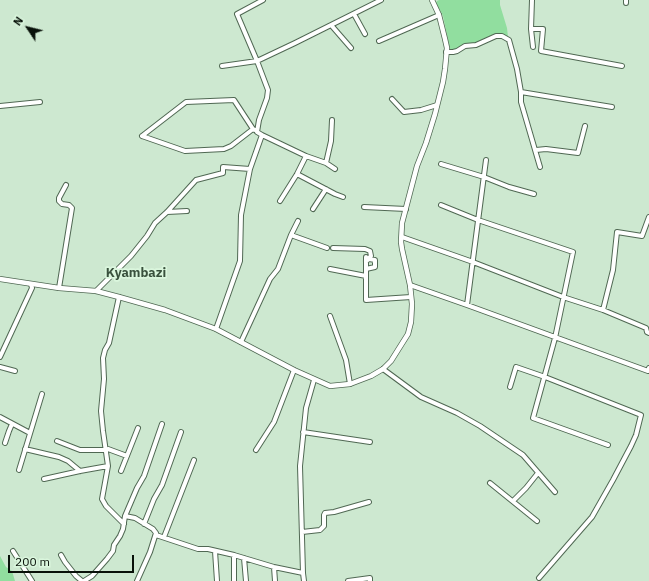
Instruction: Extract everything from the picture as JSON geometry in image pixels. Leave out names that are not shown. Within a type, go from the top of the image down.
[{"type":"street","points":[[263,0],[236,14],[268,90],[267,98],[255,130],[224,149],[185,151],[142,136],[186,102],[234,100],[255,130],[262,135],[306,156],[326,163],[335,169]]},
{"type":"street","points":[[222,66],[257,61],[381,0]]},
{"type":"street","points":[[0,279],[96,292],[165,310],[216,329],[314,380],[330,386],[350,384],[371,376],[383,369],[391,361],[408,334],[412,313],[410,285],[402,249],[402,224],[417,166],[426,143],[446,69],[445,39],[439,15],[432,0]]},
{"type":"street","points":[[532,0],[531,29],[533,48]]},
{"type":"street","points":[[354,14],[365,34]]},
{"type":"street","points":[[379,41],[439,15]]},
{"type":"street","points":[[330,25],[351,48]]},
{"type":"street","points":[[531,29],[543,30],[541,51],[622,66]]},
{"type":"street","points":[[446,52],[457,52],[465,46],[476,45],[496,36],[502,36],[509,40],[517,69],[521,92],[521,102],[540,167]]},
{"type":"street","points":[[521,92],[612,107]]},
{"type":"street","points":[[392,98],[404,112],[421,110],[437,105]]},
{"type":"street","points":[[0,106],[40,102]]},
{"type":"street","points":[[326,163],[331,141],[332,120]]},
{"type":"street","points":[[536,150],[546,149],[578,153],[585,126]]},
{"type":"street","points":[[216,329],[240,261],[241,215],[250,169],[262,135]]},
{"type":"street","points":[[280,201],[306,156]]},
{"type":"street","points":[[467,305],[486,160]]},
{"type":"street","points":[[440,164],[534,194]]},
{"type":"street","points":[[96,292],[131,256],[155,223],[196,180],[223,173],[223,167],[250,169]]},
{"type":"street","points":[[296,174],[343,197]]},
{"type":"street","points":[[59,288],[72,208],[69,205],[62,204],[59,201],[59,198],[66,185]]},
{"type":"street","points":[[313,209],[326,189]]},
{"type":"street","points":[[441,204],[478,220],[572,252],[555,338],[533,418],[608,445]]},
{"type":"street","points":[[364,207],[406,209]]},
{"type":"street","points":[[167,212],[187,211]]},
{"type":"street","points":[[603,310],[613,270],[617,232],[642,236],[649,217]]},
{"type":"street","points":[[241,342],[270,279],[278,269],[298,220]]},
{"type":"street","points":[[291,235],[327,248]]},
{"type":"street","points":[[402,237],[473,262],[563,297],[603,310],[646,328],[647,332],[649,333]]},
{"type":"street","points":[[333,248],[365,249],[370,251],[371,256],[366,259]]},
{"type":"street","points":[[366,259],[366,300],[411,297]]},
{"type":"street","points":[[366,259],[375,260],[375,268],[366,269]]},
{"type":"street","points":[[330,269],[366,276]]},
{"type":"street","points":[[0,357],[32,288],[31,284]]},
{"type":"street","points":[[410,285],[648,371],[649,368]]},
{"type":"street","points":[[119,297],[109,343],[103,358],[104,379],[101,411],[102,431],[108,466],[102,499],[106,506],[124,524]]},
{"type":"street","points":[[330,316],[346,360],[350,384]]},
{"type":"street","points":[[0,367],[15,371]]},
{"type":"street","points":[[510,387],[516,367],[641,415],[631,446],[592,517],[539,578]]},
{"type":"street","points":[[383,369],[421,397],[457,413],[480,426],[523,455],[555,492]]},
{"type":"street","points":[[256,450],[274,422],[294,370]]},
{"type":"street","points":[[304,581],[300,466],[306,408],[314,380]]},
{"type":"street","points":[[19,470],[42,394]]},
{"type":"street","points":[[0,417],[30,433]]},
{"type":"street","points":[[5,443],[12,424]]},
{"type":"street","points":[[61,555],[76,576],[83,581],[92,576],[113,552],[114,546],[123,529],[125,516],[144,476],[162,424]]},
{"type":"street","points":[[121,471],[138,428]]},
{"type":"street","points":[[144,524],[154,499],[162,485],[181,432]]},
{"type":"street","points":[[304,432],[370,442]]},
{"type":"street","points":[[57,441],[80,450],[108,449],[127,456]]},
{"type":"street","points":[[25,449],[59,457],[68,461],[80,471]]},
{"type":"street","points":[[164,537],[194,460]]},
{"type":"street","points":[[44,479],[108,466]]},
{"type":"street","points":[[513,501],[538,473]]},
{"type":"street","points":[[490,483],[537,521]]},
{"type":"street","points":[[302,532],[320,530],[324,526],[325,513],[334,512],[368,502]]},
{"type":"street","points":[[125,516],[135,518],[153,529],[156,535],[137,581]]},
{"type":"street","points":[[156,535],[198,549],[234,555],[274,567],[303,573]]},
{"type":"street","points":[[13,551],[32,581]]},
{"type":"street","points":[[215,551],[217,581]]},
{"type":"street","points":[[234,555],[234,581]]},
{"type":"street","points":[[244,558],[246,581]]},
{"type":"street","points":[[274,567],[275,581]]},
{"type":"street","points":[[348,581],[370,578],[370,581]]},
{"type":"green space","points":[[439,0],[500,0],[508,37],[499,33],[476,43],[464,45],[453,51],[450,50],[443,16],[436,3]]},
{"type":"green space","points":[[0,556],[6,567],[12,571],[15,581],[0,581]]},
{"type":"district","name":"Kyambazi","points":[[136,273]]}]
